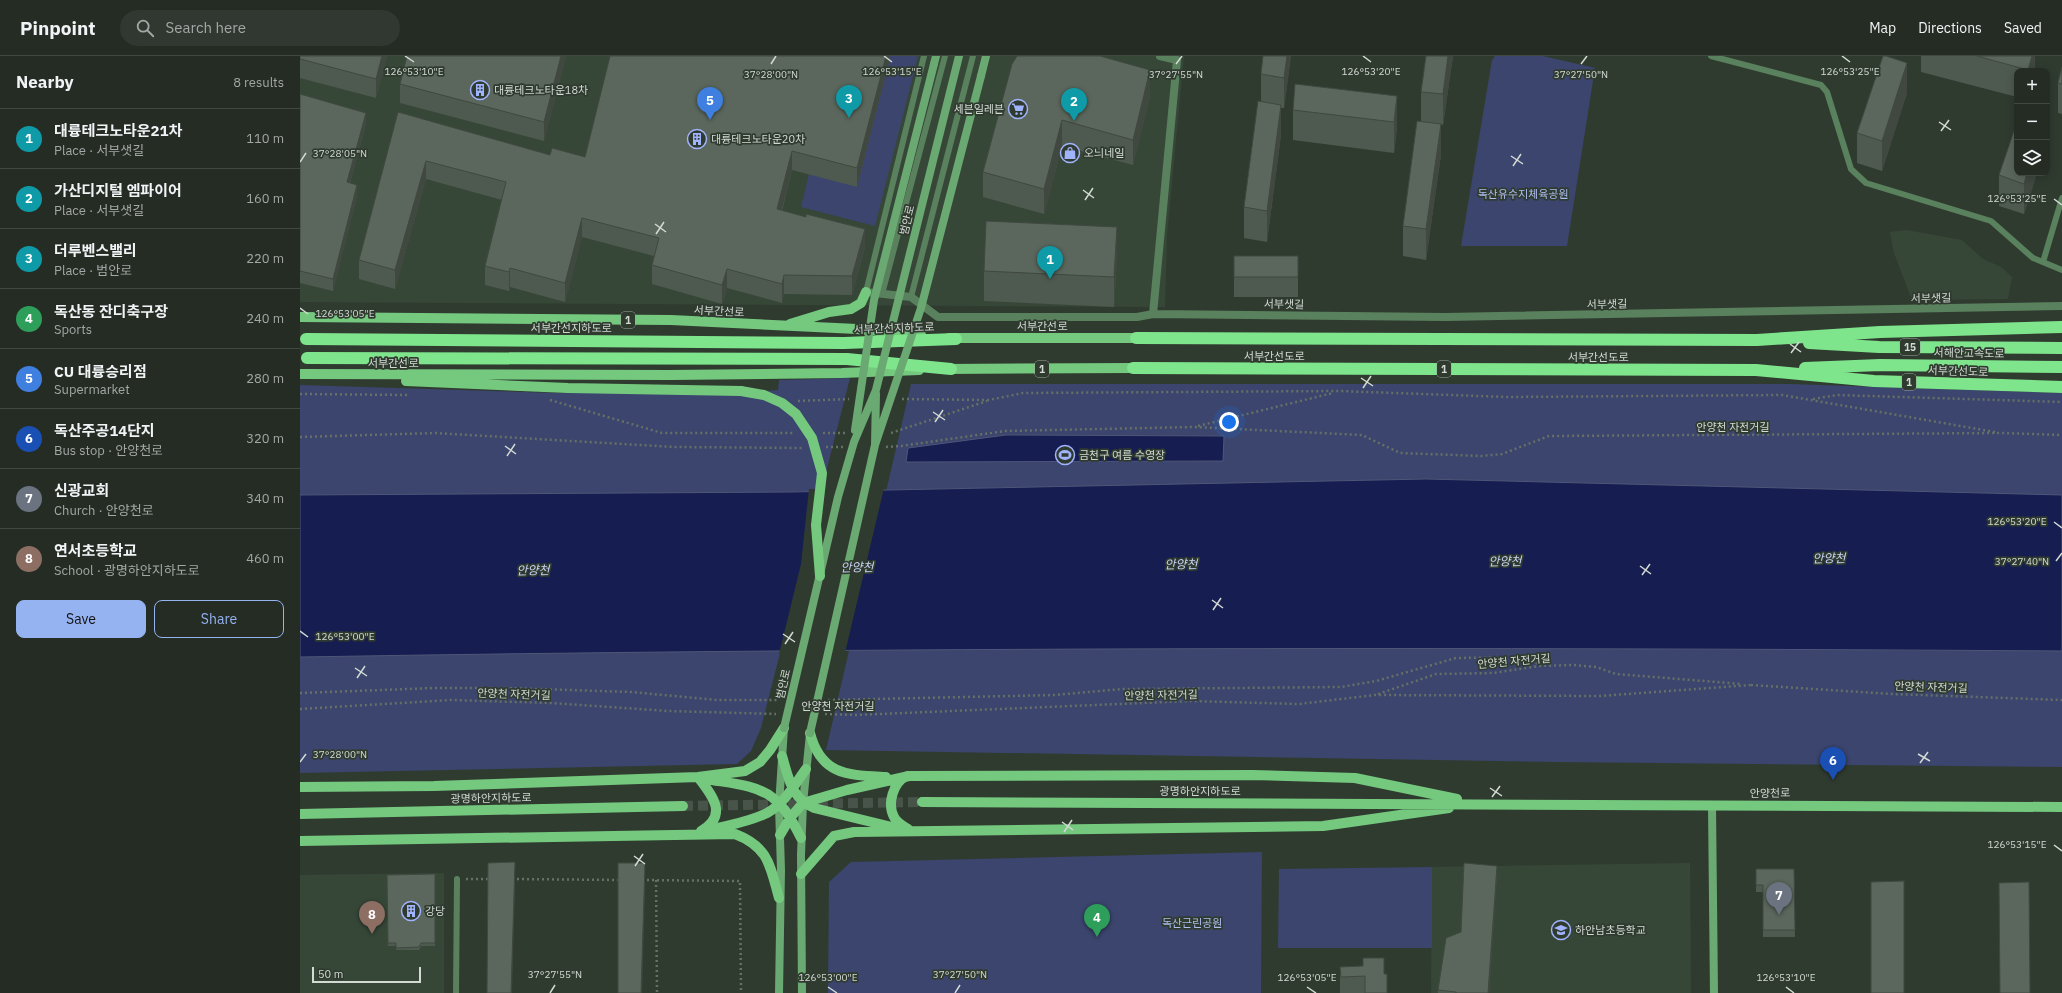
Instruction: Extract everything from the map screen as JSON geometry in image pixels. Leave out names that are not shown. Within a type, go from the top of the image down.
[{"type":"highway","name":"서부간선도로","points":[[1136,338],[1758,340],[1880,332],[2062,327]]},
{"type":"highway","name":"서부간선지하도로","points":[[306,339],[844,343],[956,339]]},
{"type":"highway","name":"서해안고속도로","points":[[1758,340],[1878,347],[2062,348]]},
{"type":"highway","points":[[307,358],[846,359],[951,369]]},
{"type":"highway","name":"서해안고속도로","points":[[1756,370],[1880,365],[2062,367]]},
{"type":"highway","name":"서부간선도로","points":[[1133,368],[1756,370],[1874,381],[2062,387]]},
{"type":"main road","name":"범안로","points":[[779,993],[779,803],[784,728],[854,442],[876,390],[958,56]]},
{"type":"main road","points":[[875,445],[921,308],[986,56]]},
{"type":"main road","points":[[854,442],[874,300],[935,60]]},
{"type":"main road","points":[[783,327],[829,312],[851,310],[861,303],[866,292]]},
{"type":"main road","name":"서부간선로","points":[[300,317],[671,320],[783,327],[857,328],[956,339],[1136,338]]},
{"type":"main road","name":"서부간선로","points":[[300,374],[693,375],[842,373],[951,369],[1133,368]]},
{"type":"main road","points":[[336,374],[365,379],[560,388],[741,391],[764,395],[782,403],[796,414],[812,438],[822,473],[816,525],[820,576]]},
{"type":"main road","name":"범안로","points":[[802,993],[801,874],[803,803],[810,733],[875,445],[876,390]]},
{"type":"main road","points":[[300,787],[434,786],[698,777],[745,771],[765,756],[784,728]]},
{"type":"main road","points":[[810,733],[814,749],[823,760],[843,773],[896,778]]},
{"type":"main road","points":[[782,756],[797,797],[803,803],[814,808],[914,832]]},
{"type":"main road","points":[[696,834],[746,821],[767,812],[779,803],[793,788],[806,769]]},
{"type":"main road","points":[[780,835],[790,818],[803,803],[896,778],[909,776],[1236,775],[1355,778],[1478,804]]},
{"type":"main road","points":[[909,776],[900,780],[897,784],[892,795],[892,804],[896,819],[902,826],[914,832]]},
{"type":"main road","points":[[698,777],[756,789],[773,797],[790,818],[802,838]]},
{"type":"main road","points":[[696,834],[709,826],[715,818],[717,809],[712,795],[698,777]]},
{"type":"main road","name":"광명하안지하도로","points":[[922,802],[1478,804]]},
{"type":"main road","points":[[801,874],[834,836],[854,832],[1323,826],[1478,804]]},
{"type":"main road","name":"안양천로","points":[[1478,804],[2062,807]]},
{"type":"main road","name":"광명하안지하도로","points":[[300,814],[683,806]]},
{"type":"main road","points":[[1712,806],[1714,993]]},
{"type":"main road","points":[[300,841],[459,840],[735,834],[750,839],[758,846],[770,864],[779,898]]},
{"type":"street","points":[[1153,314],[1177,60],[1160,56]]},
{"type":"street","name":"서부샛길","points":[[866,292],[911,298],[938,317],[1137,317],[1153,314],[1446,317],[2062,306]]},
{"type":"lane","points":[[866,292],[924,56]]},
{"type":"lane","points":[[882,294],[945,56]]},
{"type":"lane","points":[[911,298],[973,56]]},
{"type":"lane","points":[[1711,56],[1821,85],[1827,92],[1851,169],[1866,183],[1991,221],[2033,258],[2062,270]]},
{"type":"lane","points":[[2043,262],[2062,198]]},
{"type":"lane","points":[[456,993],[457,879]]},
{"type":"path","points":[[1194,427],[1338,391]]},
{"type":"path","points":[[890,433],[989,400],[1023,393],[1338,391],[1507,397],[1782,394],[2001,433]]},
{"type":"path","points":[[300,394],[411,395]]},
{"type":"path","points":[[1811,400],[1837,394],[2062,402]]},
{"type":"path","points":[[543,398],[662,433],[796,433]]},
{"type":"path","points":[[795,402],[857,399]]},
{"type":"path","points":[[897,399],[989,400]]},
{"type":"path","points":[[819,433],[851,433]]},
{"type":"path","name":"안양천 자전거길","points":[[1407,454],[1481,456],[1502,454],[1549,436],[2001,433],[2062,435]]},
{"type":"path","points":[[827,700],[1055,695],[1122,689],[1341,687],[1376,681],[1456,658],[1532,657],[1539,666]]},
{"type":"path","name":"안양천 자전거길","points":[[1375,695],[1436,674],[1494,673],[1539,666],[1573,665],[1596,667],[1616,674],[1751,685],[1892,694],[2062,700]]},
{"type":"path","name":"안양천 자전거길","points":[[824,714],[856,715],[1191,701],[1299,704],[1375,695],[1600,696],[1751,685]]},
{"type":"path","points":[[300,693],[435,688],[507,688],[631,692],[717,700],[780,700]]},
{"type":"path","name":"안양천 자전거길","points":[[300,709],[451,700],[551,703],[668,712],[777,714]]},
{"type":"path","points":[[457,879],[497,879]]},
{"type":"path","points":[[505,879],[624,880]]},
{"type":"path","points":[[640,880],[740,881],[741,993]]},
{"type":"path","points":[[656,880],[657,993]]},
{"type":"shaded area","points":[[300,56],[1184,56],[1167,235],[1165,307],[300,302]]},
{"type":"shaded area","points":[[1906,230],[1962,240],[1983,259],[2001,267],[2012,277],[2008,299],[1912,300],[1894,253],[1890,232]]},
{"type":"shaded area","name":"하안남초등학교","points":[[1690,863],[1691,993],[1431,993],[1432,867]]},
{"type":"shaded area","points":[[444,873],[444,993],[300,993],[300,875]]},
{"type":"green space","points":[[885,56],[918,56],[875,226],[801,207],[809,174],[857,186]]},
{"type":"green space","name":"독산유수지체육공원","points":[[1495,56],[1543,56],[1595,68],[1567,246],[1461,246],[1492,60]]},
{"type":"green space","points":[[850,378],[761,728],[751,751],[737,764],[300,773],[300,385],[556,393],[741,393],[778,390],[779,380]]},
{"type":"green space","points":[[911,384],[1790,384],[2062,393],[2062,767],[1556,762],[826,750]]},
{"type":"green space","name":"독산근린공원","points":[[1262,852],[1261,993],[828,993],[829,882],[851,862]]},
{"type":"green space","points":[[1432,867],[1432,948],[1278,948],[1279,869]]},
{"type":"water","name":"금천구 여름 수영장","points":[[1006,435],[1224,436],[1223,461],[906,462],[908,448]]},
{"type":"water","name":"안양천","points":[[1426,479],[2062,495],[2062,651],[1181,649],[740,651],[300,657],[300,495],[791,492]]},
{"type":"pier","points":[[884,488],[845,653],[779,654],[801,564],[809,489]]},
{"type":"building","points":[[300,56],[382,56],[376,79],[300,59]]},
{"type":"building","name":"대륭테크노타운18차","points":[[407,56],[561,56],[544,122],[400,84]]},
{"type":"building","points":[[610,56],[886,56],[857,168],[792,151],[777,209],[806,217],[806,214],[865,229],[852,276],[784,275],[782,284],[727,269],[722,285],[652,265],[659,238],[582,218],[565,283],[510,268],[509,272],[485,266],[506,182],[426,161],[395,270],[359,260],[398,112],[550,155],[552,148],[585,157]]},
{"type":"building","points":[[1017,56],[1100,56],[1150,70],[1133,140],[1062,120],[1044,189],[983,172],[1012,64]]},
{"type":"building","points":[[1263,56],[1287,56],[1284,78],[1261,74]]},
{"type":"building","points":[[1426,56],[1448,56],[1443,94],[1421,92]]},
{"type":"building","points":[[1883,56],[1907,63],[1882,141],[1857,133]]},
{"type":"building","points":[[1977,56],[2032,56],[2029,68],[2021,68]]},
{"type":"building","points":[[2062,67],[2062,84],[2058,83]]},
{"type":"building","points":[[1295,84],[1397,96],[1394,122],[1293,110]]},
{"type":"building","points":[[300,94],[366,113],[347,182],[357,185],[333,279],[300,271]]},
{"type":"building","points":[[1258,101],[1281,105],[1267,211],[1244,207]]},
{"type":"building","points":[[1417,121],[1441,124],[1426,229],[1403,226]]},
{"type":"building","points":[[2014,131],[2014,176],[2026,176],[2024,184],[1999,175]]},
{"type":"building","points":[[986,221],[1117,227],[1114,277],[984,271]]},
{"type":"building","points":[[1234,256],[1298,256],[1298,277],[1234,277]]},
{"type":"building","points":[[515,862],[511,993],[487,993],[488,863]]},
{"type":"building","points":[[618,863],[645,863],[641,993],[618,993]]},
{"type":"building","points":[[1464,863],[1497,866],[1488,993],[1456,993],[1438,990],[1446,938],[1461,932]]},
{"type":"building","points":[[1756,869],[1794,869],[1795,930],[1763,930],[1763,885],[1756,885]]},
{"type":"building","name":"강당","points":[[435,874],[435,943],[421,943],[419,947],[396,948],[396,943],[388,943],[387,875]]},
{"type":"building","points":[[1904,881],[1904,993],[1871,993],[1871,882]]},
{"type":"building","points":[[2029,882],[2030,993],[2000,993],[1999,883]]},
{"type":"building","points":[[1363,958],[1384,958],[1384,974],[1387,974],[1387,993],[1365,993],[1365,976],[1341,977],[1340,967],[1363,966]]},
{"type":"tunnel","points":[[683,806],[922,802]]},
{"type":"place","name":"대륭테크노타운18차","points":[[480,90]]},
{"type":"place","name":"세븐일레븐","points":[[1018,109]]},
{"type":"place","name":"더루벤스밸리","points":[[849,118]]},
{"type":"place","name":"CU 대륭승리점","points":[[710,120]]},
{"type":"place","name":"가산디지털 엠파이어","points":[[1074,121]]},
{"type":"place","name":"대륭테크노타운20차","points":[[697,139]]},
{"type":"place","name":"오늬네일","points":[[1070,153]]},
{"type":"place","name":"대륭테크노타운21차","points":[[1050,279]]},
{"type":"place","name":"금천구 여름 수영장","points":[[1065,455]]},
{"type":"place","name":"독산주공14단지","points":[[1833,780]]},
{"type":"place","name":"강당","points":[[411,911]]},
{"type":"place","name":"신광교회","points":[[1779,915]]},
{"type":"place","name":"하안남초등학교","points":[[1561,930]]},
{"type":"place","name":"연서초등학교","points":[[372,934]]},
{"type":"place","name":"독산동 잔디축구장","points":[[1097,937]]}]
